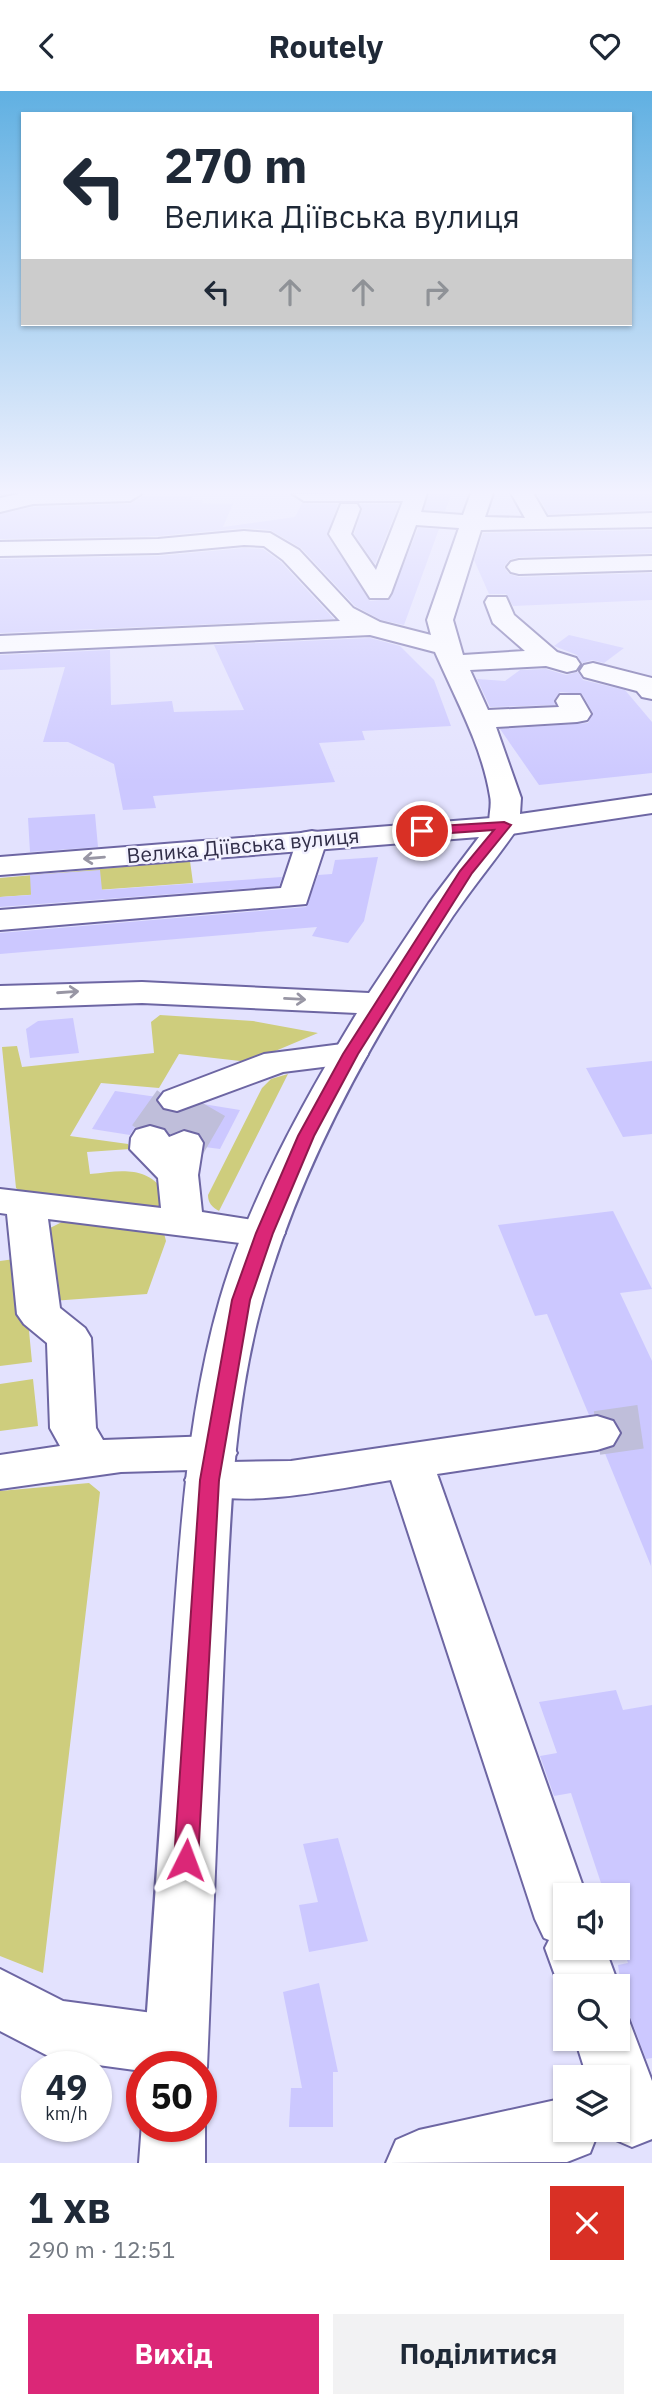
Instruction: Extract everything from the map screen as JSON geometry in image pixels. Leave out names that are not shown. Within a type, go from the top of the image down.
[{"type":"street","points":[[321,590],[344,613],[371,627],[450,655],[558,661],[502,618],[497,602]]},
{"type":"street","points":[[175,2051],[211,1467],[241,1300],[264,1233],[306,1136],[350,1054],[466,871],[504,825],[506,798],[480,719],[450,655],[440,620],[450,590]]},
{"type":"street","points":[[0,645],[371,627]]},
{"type":"street","points":[[593,671],[650,686]]},
{"type":"street","points":[[480,719],[577,714],[570,701]]},
{"type":"street","name":"Велика Діївська вулиця","points":[[0,866],[504,825],[652,804]]},
{"type":"street","points":[[0,920],[295,897],[312,840]]},
{"type":"street","points":[[0,997],[79,991],[244,996],[380,1005]]},
{"type":"street","points":[[197,1098],[292,1058],[350,1054]]},
{"type":"street","points":[[171,1152],[182,1221]]},
{"type":"street","points":[[90,1459],[73,1428],[69,1338],[38,1314],[13,1203],[182,1221],[264,1233]]},
{"type":"street","points":[[0,1472],[121,1455],[291,1478],[597,1433]]},
{"type":"street","points":[[409,1462],[553,1884]]},
{"type":"street","points":[[0,1998],[54,2029],[153,2051]]},
{"type":"street","points":[[610,2051],[634,2114]]},
{"type":"street","points":[[419,2163],[553,2133]]},
{"type":"street","points":[[172,2163],[173,2142]]},
{"type":"shaded area","points":[[190,861],[193,883],[0,897],[0,878]]},
{"type":"shaded area","points":[[160,1015],[253,1021],[318,1033],[249,1062],[179,1054],[159,1088],[101,1083],[70,1136],[128,1144],[130,1149],[87,1152],[90,1174],[130,1171],[148,1177],[163,1190],[165,1211],[24,1194],[16,1188],[2,1047],[17,1046],[22,1067],[154,1053],[151,1022]]},
{"type":"shaded area","points":[[288,1074],[219,1211],[211,1205],[208,1195],[262,1088],[271,1079]]},
{"type":"shaded area","points":[[72,1217],[163,1229],[166,1241],[147,1294],[52,1301],[44,1231]]},
{"type":"shaded area","points":[[22,1258],[32,1362],[0,1366],[0,1261]]},
{"type":"shaded area","points":[[33,1379],[38,1426],[0,1431],[0,1384]]},
{"type":"shaded area","points":[[89,1483],[100,1492],[43,1973],[0,1956],[0,1491]]},
{"type":"building","points":[[0,590],[307,590],[334,619],[0,633]]},
{"type":"building","points":[[340,590],[363,590],[370,601],[390,599],[394,590],[417,590],[404,625],[381,620],[355,606]]},
{"type":"building","points":[[487,590],[652,590],[652,600],[513,606],[506,594],[489,594]]},
{"type":"building","points":[[569,635],[624,648],[604,663],[592,660],[582,663],[577,655],[554,646]]},
{"type":"building","points":[[370,638],[400,646],[434,680],[451,726],[362,731],[365,740],[319,743],[335,782],[153,796],[156,808],[123,810],[114,764],[68,742],[43,742],[65,667],[0,670],[0,655],[110,650],[111,705],[172,701],[174,712],[244,710],[214,645]]},
{"type":"building","points":[[546,669],[566,675],[578,672],[583,680],[625,690],[652,722],[652,773],[539,785],[500,729],[588,723],[593,713],[582,694],[560,692],[554,700],[555,705],[490,707],[477,679],[505,681],[520,670]]},
{"type":"building","points":[[95,814],[98,847],[30,852],[28,818]]},
{"type":"building","points":[[378,857],[364,921],[348,943],[312,936],[317,927],[0,954],[0,933],[306,907],[318,875],[332,874],[335,860]]},
{"type":"building","points":[[100,870],[102,890],[282,877],[279,886],[0,907],[0,897],[31,895],[30,875]]},
{"type":"building","points":[[73,1018],[79,1053],[30,1058],[26,1029],[38,1021]]},
{"type":"building","points":[[652,1061],[652,1134],[623,1137],[586,1068]]},
{"type":"building","points":[[115,1091],[157,1097],[162,1110],[176,1114],[203,1104],[240,1110],[220,1149],[205,1147],[200,1134],[185,1128],[170,1134],[165,1127],[149,1123],[135,1127],[130,1135],[92,1129]]},
{"type":"building","points":[[613,1211],[652,1289],[620,1293],[652,1361],[651,1566],[604,1451],[615,1446],[622,1432],[614,1418],[598,1413],[589,1415],[547,1314],[535,1316],[498,1225]]},
{"type":"building","points":[[616,1690],[623,1710],[652,1705],[652,2058],[646,2059],[630,2017],[630,1974],[619,1974],[618,1965],[630,1960],[630,1883],[601,1883],[571,1793],[554,1796],[540,1756],[557,1753],[539,1702]]},
{"type":"building","points":[[338,1838],[368,1941],[309,1952],[299,1905],[318,1902],[303,1844]]},
{"type":"building","points":[[319,1983],[338,2072],[333,2072],[333,2127],[289,2127],[291,2088],[302,2088],[283,1992]]},
{"type":"tunnel","points":[[174,1105],[177,1100]]},
{"type":"tunnel","points":[[150,1138],[175,1103]]},
{"type":"tunnel","points":[[184,1143],[206,1105]]},
{"type":"tunnel","points":[[597,1433],[652,1425]]},
{"type":"route","points":[[186,1860],[209,1480],[241,1300],[264,1233],[306,1136],[350,1054],[466,871],[504,825],[422,831]]}]
